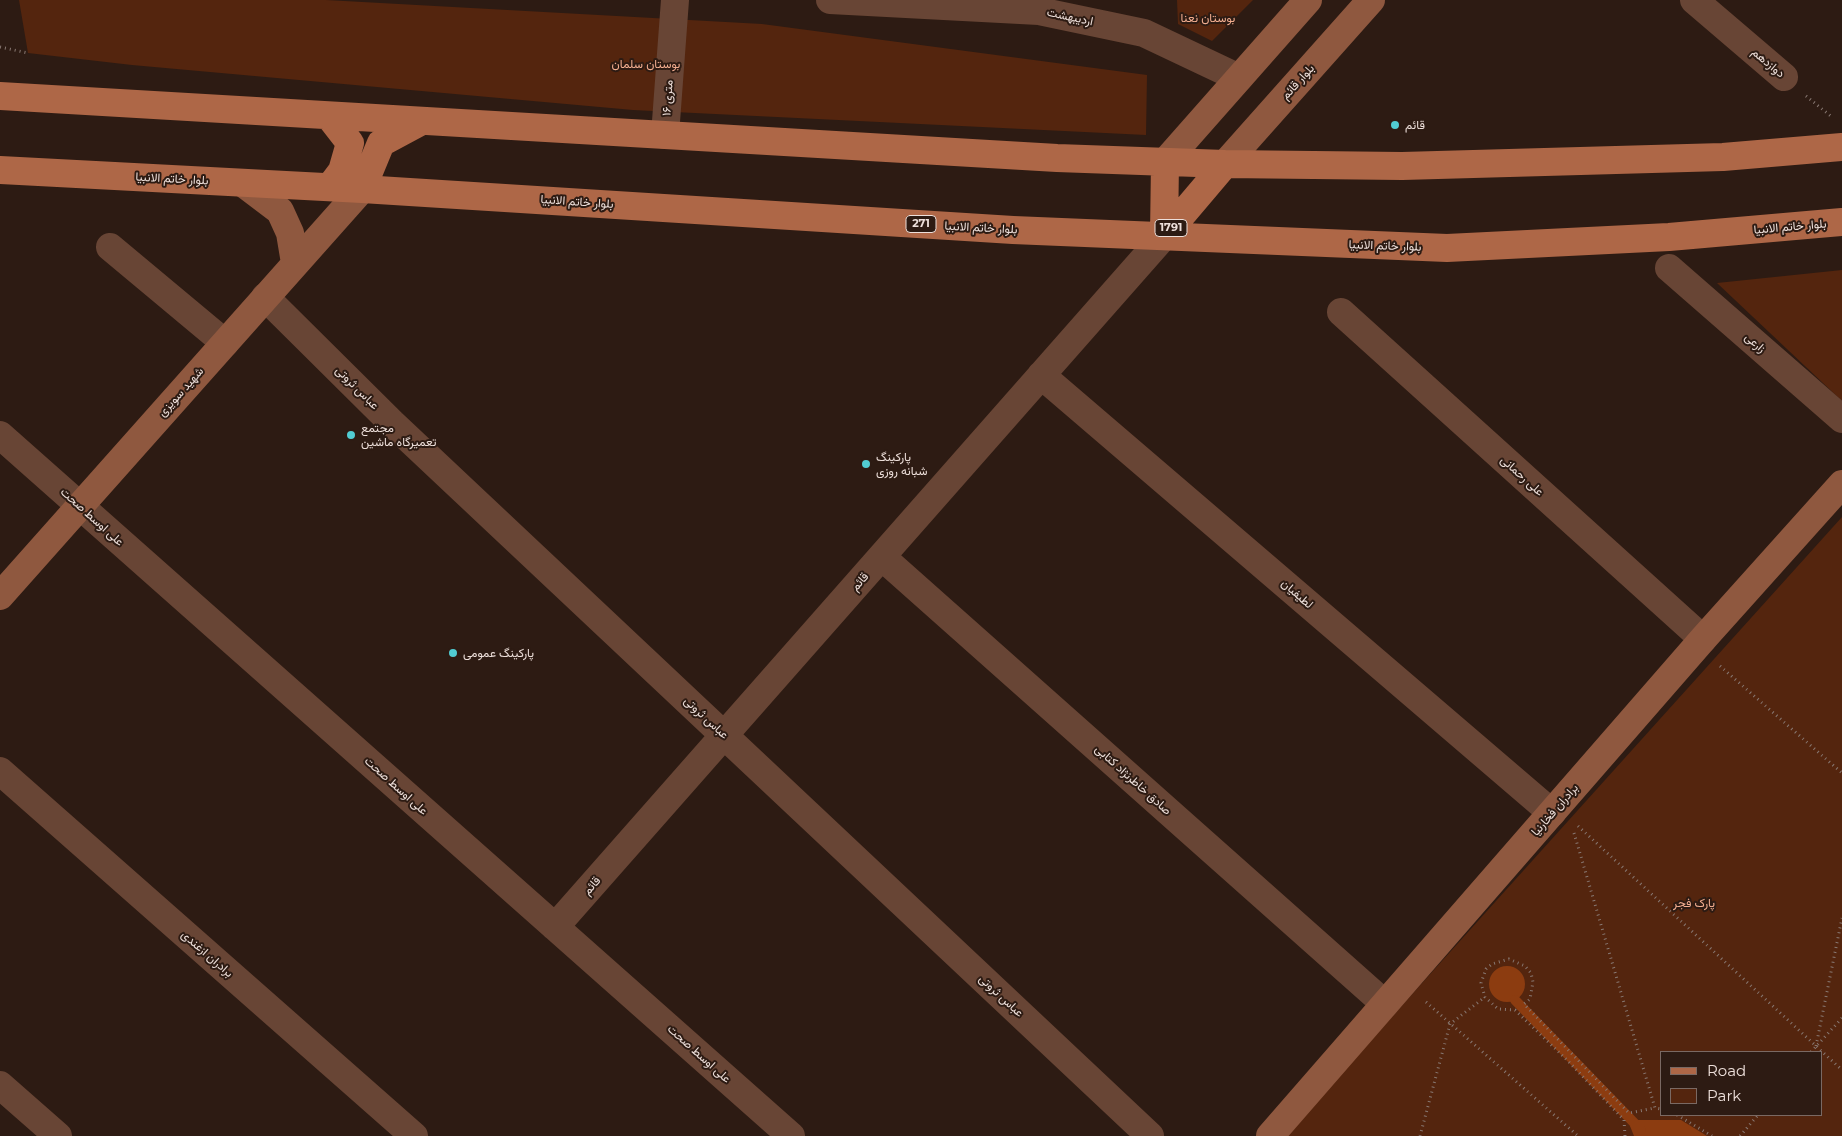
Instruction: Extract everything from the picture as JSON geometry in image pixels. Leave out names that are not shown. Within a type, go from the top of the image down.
[{"type":"main road","points":[[1165,162],[1308,0]]},
{"type":"main road","name":"بلوار قائم","points":[[1225,164],[1371,0]]},
{"type":"main road","points":[[0,96],[1057,158],[1225,164],[1412,166],[1723,157],[1840,134]]},
{"type":"main road","points":[[329,116],[350,143],[342,172],[330,187]]},
{"type":"main road","points":[[362,189],[382,143],[422,121]]},
{"type":"main road","name":"1791","points":[[1164,236],[1165,162]]},
{"type":"main road","name":"1791","points":[[1164,236],[1225,164]]},
{"type":"main road","name":"بلوار خاتم الانبیا","points":[[0,170],[330,187],[993,229],[1447,248],[1669,237],[1842,222]]},
{"type":"main road","points":[[243,183],[280,211],[290,233],[295,263]]},
{"type":"main road","name":"شهید سویزی","points":[[0,596],[362,189]]},
{"type":"main road","name":"برادران فخارنیا","points":[[1270,1136],[1385,1004],[1561,816],[1708,650],[1842,484]]},
{"type":"street","name":"۱۶ متری","points":[[665,135],[675,0]]},
{"type":"street","name":"اردیبهشت","points":[[830,0],[1039,11],[1144,33],[1239,78]]},
{"type":"street","name":"دوازدهم","points":[[1694,0],[1784,77]]},
{"type":"street","name":"قائم","points":[[555,927],[1164,236]]},
{"type":"street","points":[[110,247],[225,343]]},
{"type":"street","name":"زارعی","points":[[1669,268],[1842,419]]},
{"type":"street","name":"عباس ثروتی","points":[[265,297],[392,423],[1150,1136]]},
{"type":"street","name":"علی رحمانی","points":[[1341,312],[1708,650]]},
{"type":"street","name":"لطیفیان","points":[[1041,375],[1561,816]]},
{"type":"street","name":"علی اوسط صحت","points":[[0,435],[791,1136]]},
{"type":"street","name":"صادق خاطرنژاد کتابی","points":[[882,557],[1385,1004]]},
{"type":"street","name":"برادران ازغندی","points":[[0,771],[414,1136]]},
{"type":"street","points":[[0,1085],[58,1136]]},
{"type":"path","points":[[0,47],[28,52]]},
{"type":"path","name":"دوازدهم","points":[[1784,77],[1840,134]]},
{"type":"path","points":[[1708,650],[1842,773]]},
{"type":"path","points":[[1561,816],[1821,1051]]},
{"type":"path","points":[[1561,816],[1655,1108]]},
{"type":"path","points":[[1816,1046],[1842,918]]},
{"type":"path","points":[[1625,1136],[1624,1120],[1568,1061],[1515,1010],[1498,1009],[1485,997],[1481,983],[1486,969],[1492,964],[1500,960],[1509,959],[1525,966],[1531,973],[1533,982],[1530,999],[1524,1004],[1629,1113],[1660,1109]]},
{"type":"path","points":[[1420,1136],[1450,1024],[1485,997]]},
{"type":"path","points":[[1422,998],[1578,1136]]},
{"type":"path","points":[[1812,1051],[1842,1018]]},
{"type":"path","points":[[1822,1052],[1842,1070]]},
{"type":"path","points":[[1679,1116],[1712,1136]]},
{"type":"path","points":[[1740,1136],[1757,1116]]},
{"type":"green space","name":"بوستان سلمان","points":[[19,0],[326,0],[762,24],[1147,75],[1146,135],[633,110],[132,65],[28,53]]},
{"type":"green space","name":"بوستان نعنا","points":[[1177,0],[1253,0],[1212,41],[1178,24]]},
{"type":"green space","points":[[1842,270],[1842,401],[1717,283]]},
{"type":"green space","name":"پارک فجر","points":[[1842,517],[1842,1136],[1285,1136],[1414,992]]},
{"type":"shaded area","points":[[1507,966],[1520,971],[1525,984],[1520,997],[1507,1002],[1494,997],[1489,984],[1494,971]]},
{"type":"shaded area","points":[[1638,1120],[1681,1120],[1707,1136],[1634,1136],[1630,1126]]},
{"type":"waterway","points":[[1515,1000],[1641,1130]]},
{"type":"place","name":"قائم","points":[[1395,125]]},
{"type":"place","name":"مجتمع تعمیرگاه ماشین","points":[[351,435]]},
{"type":"place","name":"پارکینگ شبانه روزی","points":[[866,464]]},
{"type":"place","name":"پارکینگ عمومی","points":[[453,653]]}]
